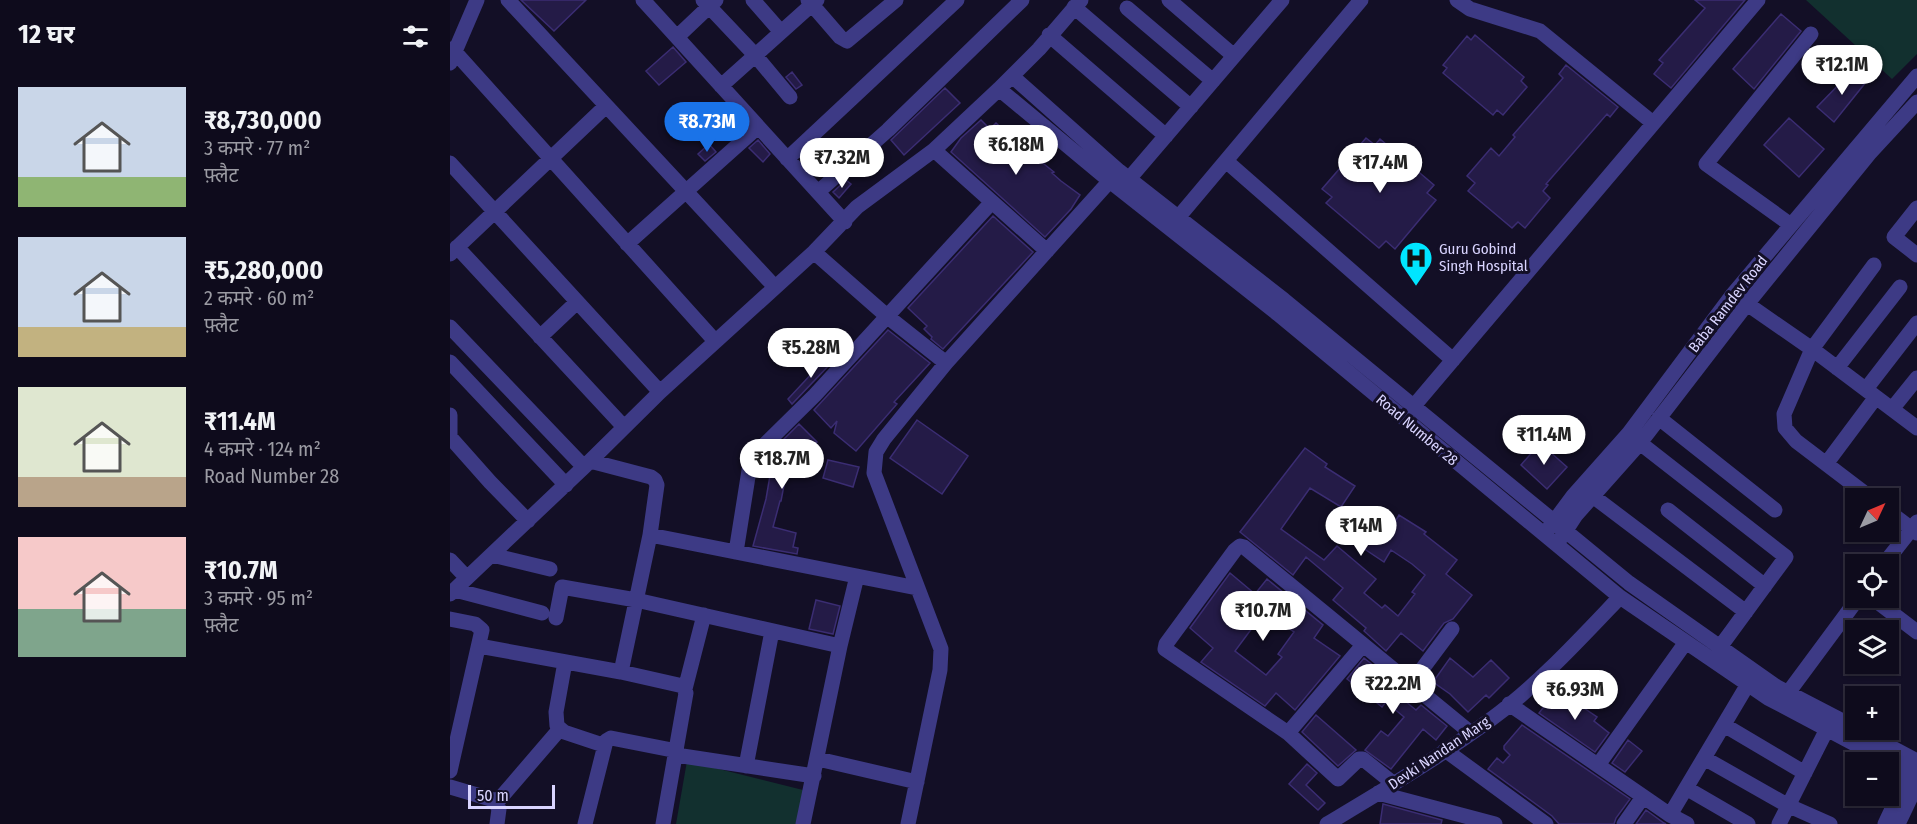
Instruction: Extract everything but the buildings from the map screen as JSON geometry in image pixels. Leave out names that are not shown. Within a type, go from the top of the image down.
[{"type":"street","points":[[477,0],[452,54],[551,159],[715,341]]},
{"type":"street","points":[[508,0],[774,286]]},
{"type":"street","points":[[643,0],[845,222]]},
{"type":"street","points":[[753,0],[781,32]]},
{"type":"street","points":[[721,86],[812,2],[840,37],[847,41],[896,0]]},
{"type":"street","points":[[787,159],[957,0]]},
{"type":"street","points":[[818,192],[888,130],[1022,0]]},
{"type":"street","points":[[1169,0],[1234,56]]},
{"type":"street","points":[[908,824],[940,670],[941,649],[874,473],[876,452],[946,363],[1047,252],[1166,136],[1282,0]]},
{"type":"street","points":[[1174,223],[1361,0]]},
{"type":"street","points":[[1457,0],[1470,9],[1540,31],[1653,123]]},
{"type":"street","points":[[1413,406],[1758,0]]},
{"type":"street","points":[[677,38],[710,2],[790,97]]},
{"type":"street","points":[[452,592],[566,485],[660,392],[814,252],[857,207],[934,150],[999,89],[1078,3],[1191,107]]},
{"type":"street","points":[[1127,8],[1213,81]]},
{"type":"street","points":[[1791,225],[1706,164],[1811,34]]},
{"type":"street","points":[[1049,35],[1166,136]]},
{"type":"street","name":"Road Number 28","points":[[1012,76],[1120,180]]},
{"type":"street","name":"Baba Ramdev Road","points":[[1550,541],[1733,294],[1917,76]]},
{"type":"street","name":"Road Number 28","points":[[999,89],[1174,223],[1278,314],[1620,597],[1748,684],[1845,724]]},
{"type":"street","points":[[1559,527],[1576,515],[1594,497],[1640,443],[1747,304],[1869,154],[1917,102]]},
{"type":"street","points":[[606,106],[454,251],[540,337],[624,427]]},
{"type":"street","points":[[627,244],[758,127]]},
{"type":"street","points":[[934,150],[1047,252]]},
{"type":"street","points":[[1226,160],[1453,360]]},
{"type":"street","points":[[450,163],[660,392]]},
{"type":"street","points":[[736,552],[751,458],[815,395],[991,203]]},
{"type":"street","points":[[1917,208],[1894,237],[1917,255]]},
{"type":"street","name":"Road Number 28","points":[[1174,223],[1284,300],[1629,583],[1720,647],[1784,698],[1827,729],[1915,771]]},
{"type":"street","points":[[814,252],[888,317],[946,363]]},
{"type":"street","points":[[1858,488],[1796,441],[1785,428],[1784,414],[1812,349],[1874,265]]},
{"type":"street","points":[[1837,368],[1900,287]]},
{"type":"street","points":[[1733,294],[1812,349],[1917,428]]},
{"type":"street","points":[[540,337],[577,302]]},
{"type":"street","points":[[1826,464],[1917,322]]},
{"type":"street","points":[[450,327],[587,464],[655,480],[657,485],[650,535],[621,672]]},
{"type":"street","points":[[450,362],[566,485]]},
{"type":"street","points":[[1892,410],[1917,378]]},
{"type":"street","points":[[450,415],[450,437],[528,521]]},
{"type":"street","points":[[1659,418],[1774,510]]},
{"type":"street","points":[[1640,443],[1786,557],[1720,647]]},
{"type":"street","points":[[1594,497],[1746,612]]},
{"type":"street","points":[[1668,510],[1764,586]]},
{"type":"street","points":[[1893,554],[1915,528],[1899,518]]},
{"type":"street","points":[[650,535],[917,588]]},
{"type":"street","points":[[1394,784],[1363,759],[1359,759],[1338,779],[1288,733],[1165,649],[1164,646],[1240,546],[1472,733]]},
{"type":"street","points":[[492,555],[550,569]]},
{"type":"street","points":[[450,560],[467,578]]},
{"type":"street","points":[[803,824],[857,576]]},
{"type":"street","points":[[452,592],[549,615],[562,587],[636,600],[840,646]]},
{"type":"street","name":"Devki Nandan Marg","points":[[1327,824],[1472,733],[1559,662],[1620,597]]},
{"type":"street","points":[[1784,698],[1851,608]]},
{"type":"street","points":[[1885,608],[1917,632]]},
{"type":"street","points":[[663,824],[685,689],[704,615]]},
{"type":"street","points":[[450,619],[478,625],[482,630],[450,771]]},
{"type":"street","points":[[1412,684],[1452,629]]},
{"type":"street","points":[[746,766],[772,631]]},
{"type":"street","points":[[1598,765],[1686,642]]},
{"type":"street","points":[[1288,733],[1363,645]]},
{"type":"street","points":[[479,646],[621,672],[678,684],[685,689]]},
{"type":"street","points":[[565,662],[555,723],[559,730],[603,745]]},
{"type":"street","points":[[1670,815],[1748,684]]},
{"type":"street","points":[[1509,704],[1643,797],[1687,824]]},
{"type":"street","points":[[1724,725],[1804,773]]},
{"type":"street","points":[[1779,824],[1827,729]]},
{"type":"street","points":[[497,802],[559,730]]},
{"type":"street","points":[[585,824],[603,745],[611,738],[676,753],[814,776]]},
{"type":"street","name":"Road Number 28","points":[[1871,740],[1915,771]]},
{"type":"street","points":[[1445,750],[1546,824]]},
{"type":"street","points":[[1704,758],[1787,805],[1830,824]]},
{"type":"street","points":[[818,759],[917,782]]},
{"type":"street","points":[[1885,824],[1915,771]]},
{"type":"street","points":[[1898,824],[1915,771]]},
{"type":"street","points":[[450,787],[497,802],[499,809],[497,824]]},
{"type":"street","points":[[1686,788],[1748,824]]},
{"type":"street","points":[[1378,794],[1489,823]]},
{"type":"street","points":[[1624,824],[1643,797]]},
{"type":"green space","points":[[1806,0],[1917,0],[1917,54],[1892,79]]},
{"type":"green space","points":[[687,761],[803,790],[796,824],[676,824]]},
{"type":"place","name":"Guru Gobind Singh Hospital","points":[[1416,287]]}]
